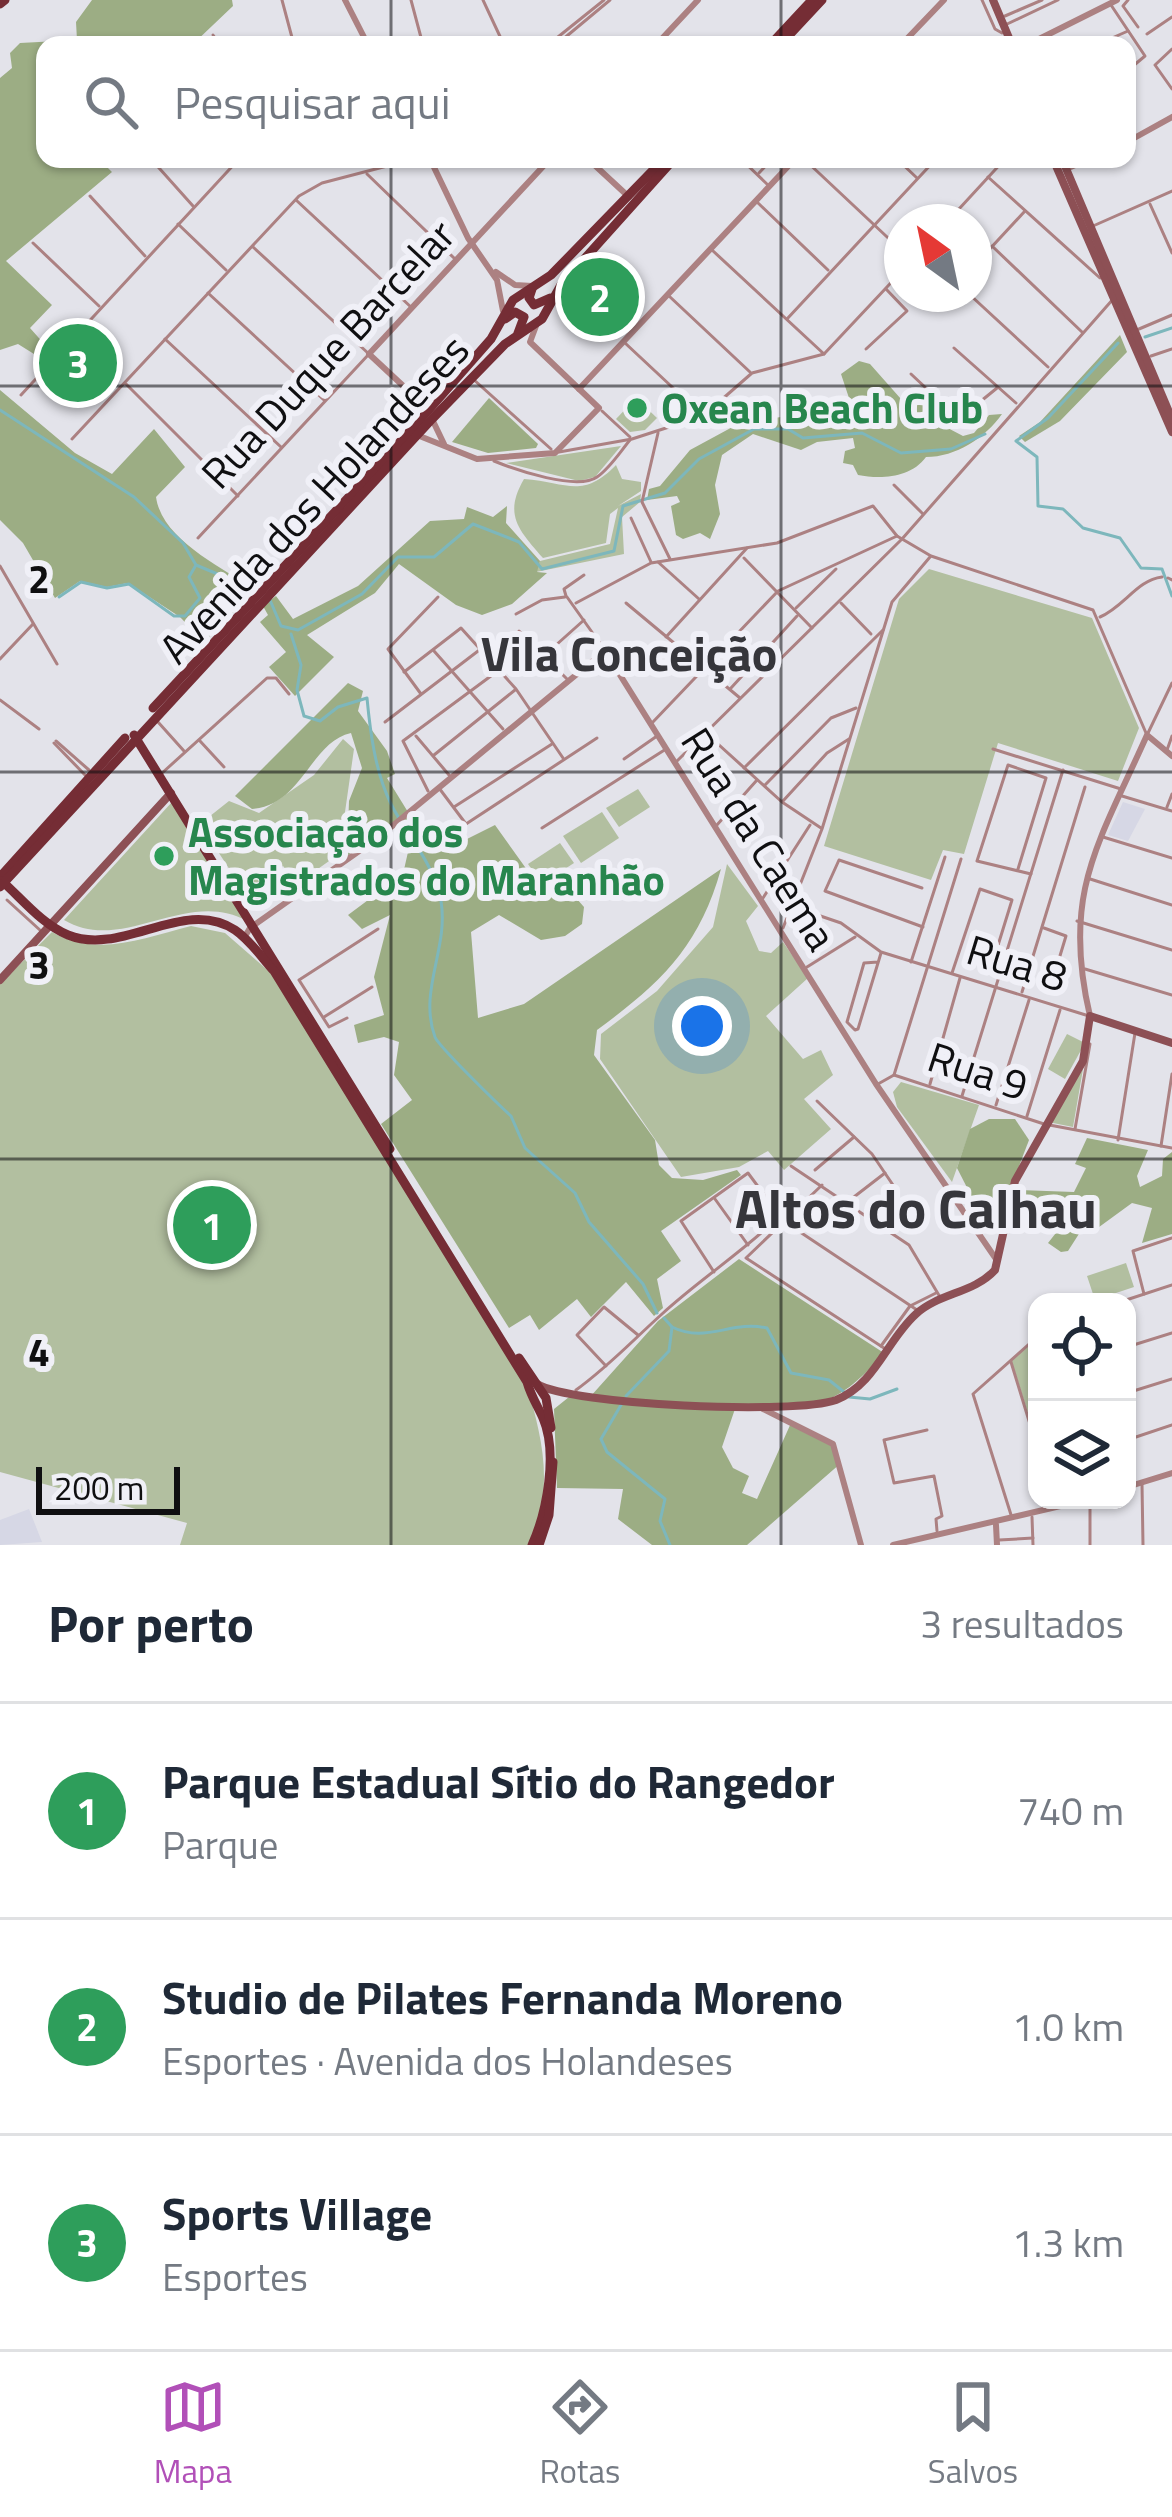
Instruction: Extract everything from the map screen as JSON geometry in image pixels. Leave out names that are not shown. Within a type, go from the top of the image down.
[{"type":"main road","points":[[778,36],[812,0]]},
{"type":"main road","points":[[788,36],[822,0]]},
{"type":"main road","points":[[992,0],[1008,36]]},
{"type":"main road","name":"Avenida dos Holandeses","points":[[269,588],[430,414],[488,343],[515,297],[554,273],[656,168]]},
{"type":"main road","name":"Avenida dos Holandeses","points":[[1,882],[92,777],[417,435],[430,414],[505,344],[542,319],[561,285],[666,168]]},
{"type":"main road","points":[[1062,168],[1172,432]]},
{"type":"main road","points":[[1063,168],[1137,329],[1141,360],[1172,418]]},
{"type":"main road","points":[[554,273],[530,292],[531,301],[543,304],[561,285]]},
{"type":"main road","points":[[488,343],[509,314],[521,314],[525,326],[505,344]]},
{"type":"main road","name":"Avenida dos Holandeses","points":[[1,882],[258,599]]},
{"type":"main road","points":[[132,735],[307,1002],[452,1256],[549,1407],[553,1491],[536,1545]]},
{"type":"main road","points":[[0,980],[171,793]]},
{"type":"main road","points":[[0,862],[17,859]]},
{"type":"main road","points":[[1,882],[48,929],[74,937],[100,940],[209,920],[244,938],[277,975],[544,1421],[547,1465],[536,1545]]},
{"type":"main road","points":[[531,1396],[539,1387],[639,1404],[779,1410],[825,1403],[851,1393],[917,1312],[940,1295],[986,1279],[998,1262],[1009,1198],[1090,1044],[1090,1016],[1172,1043]]},
{"type":"main road","points":[[549,1407],[568,1393]]},
{"type":"street","points":[[282,0],[292,36]]},
{"type":"street","points":[[345,0],[363,36]]},
{"type":"street","points":[[411,0],[421,36]]},
{"type":"street","points":[[484,0],[500,36]]},
{"type":"street","points":[[586,0],[595,12]]},
{"type":"street","points":[[567,36],[607,0]]},
{"type":"street","points":[[664,36],[698,0]]},
{"type":"street","points":[[910,36],[944,0]]},
{"type":"street","points":[[982,0],[994,29],[1058,0]]},
{"type":"street","points":[[1004,25],[1042,0]]},
{"type":"street","points":[[1128,0],[1123,6],[1138,28]]},
{"type":"street","points":[[1045,36],[1110,3],[1132,36]]},
{"type":"street","points":[[561,36],[595,12]]},
{"type":"street","points":[[1147,34],[1172,17]]},
{"type":"street","points":[[1118,36],[1129,31]]},
{"type":"street","points":[[1172,49],[1155,63],[1172,89]]},
{"type":"street","points":[[1136,137],[1172,117]]},
{"type":"street","points":[[160,168],[194,207]]},
{"type":"street","points":[[21,395],[230,168]]},
{"type":"street","points":[[72,440],[295,199],[316,185],[380,168]]},
{"type":"street","points":[[434,168],[472,244],[501,289],[503,316]]},
{"type":"street","name":"Rua Duque Barcelar","points":[[198,538],[542,168]]},
{"type":"street","points":[[598,168],[629,197]]},
{"type":"street","points":[[751,168],[769,186]]},
{"type":"street","points":[[758,175],[764,168]]},
{"type":"street","points":[[579,389],[786,168]]},
{"type":"street","points":[[814,168],[884,234]]},
{"type":"street","points":[[907,168],[918,178]]},
{"type":"street","points":[[787,320],[927,168]]},
{"type":"street","points":[[963,204],[996,168]]},
{"type":"street","points":[[365,172],[456,261]]},
{"type":"street","points":[[674,763],[924,516],[1113,292],[988,177]]},
{"type":"street","points":[[1091,227],[1172,191]]},
{"type":"street","points":[[90,196],[147,258]]},
{"type":"street","points":[[295,199],[412,308]]},
{"type":"street","points":[[755,201],[831,272]]},
{"type":"street","points":[[1149,202],[1172,253]]},
{"type":"street","points":[[1026,210],[992,246],[1082,332]]},
{"type":"street","points":[[106,227],[112,221]]},
{"type":"street","points":[[178,224],[228,272]]},
{"type":"street","points":[[33,242],[101,308]]},
{"type":"street","points":[[252,245],[430,414],[451,450]]},
{"type":"street","points":[[710,249],[824,354]]},
{"type":"street","points":[[488,266],[515,285],[535,285]]},
{"type":"street","points":[[490,460],[632,439],[703,416],[752,374],[824,354],[884,291]]},
{"type":"street","points":[[208,292],[326,401]]},
{"type":"street","points":[[668,295],[752,374]]},
{"type":"street","points":[[866,349],[906,312]]},
{"type":"street","points":[[988,312],[1049,368]]},
{"type":"street","points":[[1137,329],[1172,315]]},
{"type":"street","points":[[542,319],[529,340],[632,439]]},
{"type":"street","points":[[165,339],[282,448]]},
{"type":"street","points":[[624,342],[703,416]]},
{"type":"street","points":[[954,348],[1017,405]]},
{"type":"street","points":[[1141,360],[1172,349]]},
{"type":"street","points":[[911,374],[959,419],[998,388]]},
{"type":"street","points":[[472,378],[555,453]]},
{"type":"street","points":[[125,382],[238,496]]},
{"type":"street","points":[[555,453],[599,408]]},
{"type":"street","points":[[658,431],[642,502],[670,560]]},
{"type":"street","points":[[417,435],[530,475],[582,483],[601,474],[632,439]]},
{"type":"street","points":[[894,485],[924,516]]},
{"type":"street","points":[[576,603],[651,563],[786,540],[869,505],[899,538],[931,556],[1090,608],[1147,735],[1169,754]]},
{"type":"street","points":[[631,518],[651,563]]},
{"type":"street","points":[[650,724],[778,591],[899,538]]},
{"type":"street","points":[[666,638],[748,547]]},
{"type":"street","points":[[742,556],[814,629]]},
{"type":"street","points":[[782,930],[822,829],[896,593],[931,556]]},
{"type":"street","points":[[658,562],[700,600]]},
{"type":"street","points":[[729,690],[837,568]]},
{"type":"street","points":[[1,570],[57,664]]},
{"type":"street","points":[[516,614],[542,599],[567,597],[564,589],[584,575]]},
{"type":"street","points":[[1098,618],[1122,606],[1150,578],[1167,578]]},
{"type":"street","name":"Rua da Caema","points":[[567,597],[576,603],[876,1084],[998,1262]]},
{"type":"street","points":[[421,694],[390,654],[390,647],[438,598]]},
{"type":"street","points":[[626,603],[741,699]]},
{"type":"street","points":[[841,603],[873,635]]},
{"type":"street","points":[[544,655],[585,619]]},
{"type":"street","points":[[0,658],[34,622]]},
{"type":"street","points":[[404,672],[461,628],[483,647],[516,689],[563,758]]},
{"type":"street","points":[[744,768],[883,630]]},
{"type":"street","points":[[519,631],[568,681]]},
{"type":"street","points":[[385,722],[483,647]]},
{"type":"street","points":[[433,650],[506,733]]},
{"type":"street","points":[[244,938],[253,925],[392,827],[605,651]]},
{"type":"street","points":[[430,794],[402,745],[500,669]]},
{"type":"street","points":[[160,776],[269,677],[289,694]]},
{"type":"street","points":[[1090,1016],[1077,921],[1085,877],[1172,683]]},
{"type":"street","points":[[434,755],[516,689]]},
{"type":"street","points":[[0,700],[39,729]]},
{"type":"street","points":[[764,787],[831,718],[858,708]]},
{"type":"street","points":[[153,717],[185,752]]},
{"type":"street","points":[[706,733],[782,802],[822,829]]},
{"type":"street","points":[[414,734],[450,776]]},
{"type":"street","points":[[624,759],[657,735]]},
{"type":"street","points":[[1169,754],[1172,736]]},
{"type":"street","points":[[438,787],[466,824],[597,737]]},
{"type":"street","points":[[782,802],[826,753],[849,739]]},
{"type":"street","points":[[198,740],[224,767]]},
{"type":"street","points":[[92,777],[55,742],[92,777]]},
{"type":"street","points":[[452,809],[553,743]]},
{"type":"street","points":[[542,828],[666,749]]},
{"type":"street","points":[[993,749],[1169,810],[1172,794]]},
{"type":"street","points":[[1008,765],[1046,778],[1018,869],[1015,874],[977,861],[1008,765]]},
{"type":"street","points":[[962,1096],[1063,770]]},
{"type":"street","points":[[715,827],[757,780]]},
{"type":"street","points":[[1021,996],[1085,787]]},
{"type":"street","points":[[762,899],[811,823]]},
{"type":"street","points":[[1102,837],[1172,858]]},
{"type":"street","points":[[911,962],[945,857]]},
{"type":"street","points":[[888,1102],[961,859]]},
{"type":"street","points":[[922,888],[839,860],[825,891],[923,927]]},
{"type":"street","points":[[1018,869],[1030,874]]},
{"type":"street","points":[[1085,877],[1172,905]]},
{"type":"street","points":[[937,881],[952,886]]},
{"type":"street","points":[[952,975],[980,889],[1012,900],[991,968]]},
{"type":"street","points":[[8,900],[48,929]]},
{"type":"street","name":"Rua 8","points":[[794,907],[837,920],[881,952],[1090,1016]]},
{"type":"street","points":[[1077,921],[1172,950]]},
{"type":"street","points":[[1042,928],[1066,936],[1049,992]]},
{"type":"street","points":[[346,1018],[330,1028],[307,1002],[300,979],[378,929]]},
{"type":"street","points":[[806,968],[856,937]]},
{"type":"street","points":[[878,962],[864,963],[847,1022],[855,1030],[858,1029],[881,952]]},
{"type":"street","points":[[1085,969],[1172,995]]},
{"type":"street","points":[[929,1086],[961,978]]},
{"type":"street","points":[[322,1018],[372,987]]},
{"type":"street","points":[[996,1107],[1030,998]]},
{"type":"street","points":[[1026,1117],[1061,1008]]},
{"type":"street","points":[[1118,1140],[1135,1031]]},
{"type":"street","points":[[1074,1131],[1090,1044]]},
{"type":"street","points":[[1161,1148],[1172,1074]]},
{"type":"street","points":[[876,1084],[892,1078]]},
{"type":"street","name":"Rua 9","points":[[892,1078],[1044,1124],[1172,1148]]},
{"type":"street","points":[[817,1101],[854,1136],[893,1185]]},
{"type":"street","points":[[814,1170],[854,1136]]},
{"type":"street","points":[[791,1166],[850,1200],[909,1245],[940,1295]]},
{"type":"street","points":[[850,1200],[886,1173]]},
{"type":"street","points":[[714,1272],[680,1224],[748,1174],[782,1219],[917,1312]]},
{"type":"street","points":[[568,1393],[609,1369],[639,1336],[822,1185]]},
{"type":"street","points":[[714,1197],[749,1246]]},
{"type":"street","points":[[782,1219],[746,1258],[885,1348]]},
{"type":"street","points":[[1144,1294],[1133,1251],[1172,1238]]},
{"type":"street","points":[[1136,1297],[1172,1285]]},
{"type":"street","points":[[609,1369],[578,1333],[606,1305],[639,1336]]},
{"type":"street","points":[[1136,1345],[1172,1333]]},
{"type":"street","points":[[1013,1520],[973,1401],[974,1390],[1028,1345]]},
{"type":"street","points":[[1010,1360],[1028,1407]]},
{"type":"street","points":[[1136,1390],[1172,1378]]},
{"type":"street","points":[[587,1394],[588,1381]]},
{"type":"street","points":[[779,1410],[833,1444],[861,1545]]},
{"type":"street","points":[[1136,1437],[1172,1426]]},
{"type":"street","points":[[927,1430],[884,1439],[892,1481],[934,1476],[942,1516],[936,1519],[938,1535]]},
{"type":"street","points":[[1136,1485],[1172,1473]]},
{"type":"street","points":[[1142,1483],[1143,1545]]},
{"type":"street","points":[[892,1545],[1058,1509]]},
{"type":"street","points":[[1088,1509],[1090,1545]]},
{"type":"street","points":[[996,1523],[997,1543],[1033,1542],[1032,1515]]},
{"type":"street","points":[[945,1523],[949,1533]]},
{"type":"shaded area","points":[[1123,802],[1145,809],[1128,841],[1108,835]]},
{"type":"shaded area","points":[[29,1509],[42,1542],[0,1545],[0,1520]]},
{"type":"green space","points":[[92,0],[232,0],[233,6],[201,36],[77,36],[76,22]]},
{"type":"green space","points":[[36,42],[36,168],[108,168],[112,172],[6,261],[52,305],[30,328],[46,346],[34,354],[18,344],[0,350],[0,78],[12,68],[10,53],[20,43]]},
{"type":"green space","points":[[92,328],[112,346],[64,399],[44,380]]},
{"type":"green space","points":[[1120,335],[1127,352],[1060,421],[1025,442],[1019,436],[1040,422]]},
{"type":"green space","points":[[859,361],[870,364],[901,399],[912,391],[937,410],[942,425],[963,436],[974,433],[989,415],[1002,414],[969,444],[926,457],[912,470],[885,477],[858,475],[853,465],[843,463],[845,451],[855,448],[853,438],[817,442],[801,450],[753,434],[722,455],[715,485],[720,514],[710,539],[700,533],[683,539],[676,535],[671,506],[680,502],[677,496],[647,500],[649,489],[660,486],[690,450],[738,424],[787,416],[814,426],[840,415],[850,401],[841,374]]},
{"type":"green space","points":[[0,390],[75,453],[112,474],[154,429],[185,467],[156,497],[161,512],[195,551],[255,590],[204,642],[180,617],[128,583],[107,587],[80,581],[55,598],[23,543],[0,520]]},
{"type":"green space","points":[[489,398],[538,444],[536,448],[488,453],[452,442]]},
{"type":"green space","name":"Oxean Beach Club","points":[[636,398],[657,418],[645,430],[630,432],[616,419]]},
{"type":"green space","points":[[621,446],[595,477],[579,481],[506,463]]},
{"type":"green space","points":[[616,465],[622,479],[641,482],[641,491],[618,506],[641,494],[640,502],[622,517],[624,554],[536,572],[540,561],[610,544],[618,508],[610,514],[606,543],[543,558],[514,512],[524,479],[583,486]]},
{"type":"green space","points":[[507,506],[506,523],[540,561],[537,572],[547,573],[512,604],[482,615],[456,605],[399,564],[375,593],[307,635],[334,657],[295,696],[269,667],[286,652],[260,622],[268,615],[263,606],[276,596],[293,619],[358,586],[430,521],[464,519],[467,507],[493,517]]},
{"type":"green space","points":[[929,569],[1092,618],[1139,728],[1118,781],[998,743],[964,854],[943,850],[931,880],[824,846],[899,599]]},
{"type":"green space","points":[[348,683],[363,691],[358,711],[387,751],[395,774],[387,778],[424,838],[461,842],[495,825],[540,888],[561,881],[584,907],[582,924],[565,936],[541,940],[499,915],[471,932],[478,1018],[524,1004],[721,869],[701,920],[675,961],[597,1030],[594,1055],[655,1140],[659,1165],[672,1178],[703,1180],[737,1170],[741,1175],[661,1231],[681,1261],[657,1279],[663,1308],[654,1316],[626,1282],[591,1317],[577,1299],[539,1330],[530,1315],[509,1328],[381,1124],[412,1100],[394,1075],[399,1042],[384,1037],[358,1043],[354,1025],[384,1015],[374,977],[390,915],[362,929],[348,915],[403,874],[408,852],[393,822],[347,856],[349,801],[362,768],[351,733],[325,748],[295,786],[269,805],[252,809],[235,796]]},
{"type":"green space","points":[[343,739],[354,749],[339,854],[298,883],[283,866],[245,893],[200,824],[229,801],[259,813],[314,775]]},
{"type":"green space","points":[[638,789],[650,807],[619,827],[606,808]]},
{"type":"green space","name":"Associação dos Magistrados do Maranhão","points":[[172,802],[247,921],[201,911],[109,930],[86,929],[64,920]]},
{"type":"green space","points":[[602,812],[619,838],[581,863],[563,836]]},
{"type":"green space","points":[[560,843],[574,863],[542,884],[528,864]]},
{"type":"green space","points":[[727,864],[758,906],[746,921],[759,951],[771,953],[783,942],[808,978],[766,1016],[803,1059],[821,1050],[833,1075],[804,1099],[831,1129],[784,1170],[768,1151],[739,1167],[681,1177],[600,1059],[601,1034],[657,991],[713,927]]},
{"type":"green space","points":[[191,926],[225,933],[272,974],[526,1383],[544,1464],[542,1504],[528,1545],[180,1545],[187,1523],[0,1472],[0,984],[52,932],[69,940],[104,945]]},
{"type":"green space","points":[[1067,1034],[1085,1043],[1065,1079],[1048,1069]]},
{"type":"green space","points":[[1083,1069],[1073,1127],[1048,1122]]},
{"type":"green space","points":[[901,1082],[979,1105],[952,1182],[897,1107],[893,1092]]},
{"type":"green space","points":[[989,1119],[1015,1119],[1029,1140],[995,1229],[980,1213],[957,1168],[970,1129]]},
{"type":"green space","points":[[1087,1138],[1148,1150],[1137,1176],[1140,1187],[1162,1176],[1163,1159],[1172,1152],[1172,1234],[1142,1243],[1152,1208],[1132,1203],[1095,1230],[1084,1226],[1068,1251],[1048,1243],[1063,1224],[1057,1206],[1035,1208],[1019,1233],[1009,1229],[1019,1190],[1074,1192],[1086,1168],[1075,1164]]},
{"type":"green space","points":[[739,1259],[884,1353],[834,1397],[803,1405],[736,1406],[722,1447],[733,1468],[749,1476],[742,1493],[757,1499],[791,1423],[830,1442],[841,1463],[747,1545],[652,1545],[618,1519],[623,1489],[557,1488],[554,1409],[569,1397],[590,1397],[658,1321]]},
{"type":"green space","points":[[1126,1263],[1134,1287],[1093,1293],[1087,1276]]},
{"type":"green space","points":[[1028,1345],[1028,1413],[1011,1359]]},
{"type":"waterway","points":[[1145,337],[1172,328]]},
{"type":"waterway","points":[[1118,343],[1048,418],[1016,441],[1037,457],[1038,506],[1063,509],[1083,528],[1120,538],[1141,568],[1162,569],[1172,596]]},
{"type":"waterway","points":[[0,410],[134,497],[183,543],[196,565],[258,591]]},
{"type":"waterway","points":[[270,600],[281,626],[298,630],[362,594],[398,557],[434,557],[473,524],[519,542],[542,569],[614,551],[623,506],[665,493],[699,459],[754,429],[788,429],[803,438],[862,433],[901,453],[951,449],[985,434]]},
{"type":"waterway","points":[[59,597],[81,582],[107,588],[129,584],[174,616],[185,616],[200,598],[189,577],[196,565]]},
{"type":"waterway","points":[[291,634],[301,665],[297,690],[304,716],[320,721],[338,707],[367,698],[385,792],[437,887],[441,936],[430,1003],[435,1037],[511,1116],[525,1148],[575,1193],[589,1222],[643,1284],[657,1313]]},
{"type":"waterway","points":[[626,1396],[669,1351],[672,1327],[664,1318]]},
{"type":"waterway","points":[[672,1327],[696,1333],[767,1328],[791,1373],[829,1380],[844,1392]]},
{"type":"waterway","points":[[849,1397],[870,1399],[897,1389]]},
{"type":"waterway","points":[[621,1405],[601,1439],[607,1452],[665,1499],[660,1521],[670,1545]]},
{"type":"place","name":"Studio de Pilates Fernanda Moreno","points":[[600,297]]},
{"type":"place","name":"Sports Village","points":[[78,363]]},
{"type":"place","name":"Oxean Beach Club","points":[[637,408]]},
{"type":"place","name":"Associação dos Magistrados do Maranhão","points":[[164,856]]},
{"type":"place","name":"Parque Estadual Sítio do Rangedor","points":[[212,1225]]},
{"type":"district","name":"Vila Conceição","points":[[629,654]]},
{"type":"district","name":"Altos do Calhau","points":[[916,1209]]}]
